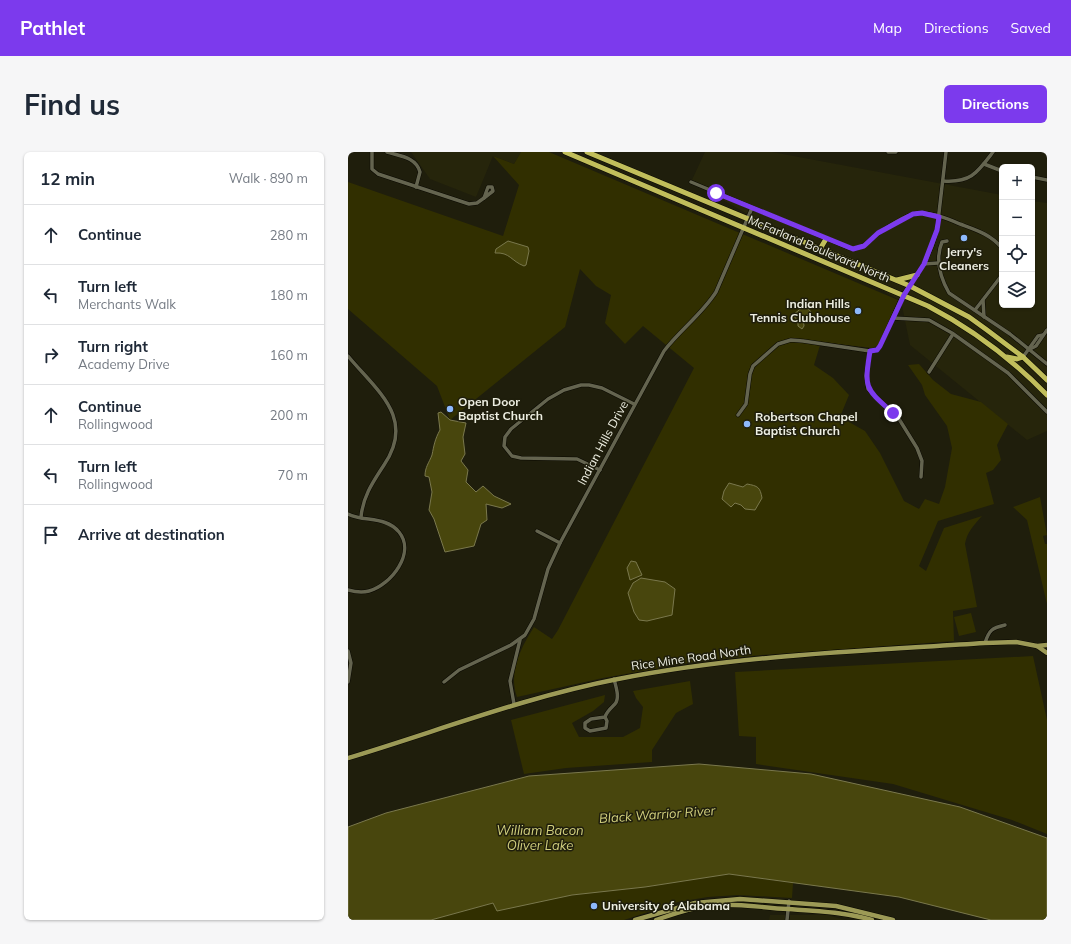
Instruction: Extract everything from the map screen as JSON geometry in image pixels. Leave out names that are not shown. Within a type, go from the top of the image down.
[{"type":"highway","name":"McFarland Boulevard North","points":[[565,152],[904,295],[951,319],[1004,356],[1047,395]]},
{"type":"highway","name":"McFarland Boulevard North","points":[[587,152],[910,286],[969,318],[1023,357],[1047,380]]},
{"type":"highway","points":[[820,249],[826,239]]},
{"type":"highway","points":[[894,280],[904,280],[917,275]]},
{"type":"highway","points":[[1004,356],[1017,359],[1023,357]]},
{"type":"main road","name":"Rice Mine Road North","points":[[348,758],[514,704],[614,679],[680,668],[738,660],[985,643],[1022,642],[1037,646],[1047,645]]},
{"type":"main road","points":[[1037,646],[1047,653]]},
{"type":"main road","points":[[635,920],[675,907],[717,900],[789,901],[836,906],[861,910],[892,920]]},
{"type":"main road","points":[[656,920],[673,914],[714,905],[747,905],[836,912],[872,920]]},
{"type":"street","points":[[372,152],[371,165],[374,172],[469,204],[477,203],[484,198]]},
{"type":"street","points":[[387,152],[402,154],[411,159],[419,168],[420,172],[416,187]]},
{"type":"street","points":[[888,152],[896,152]]},
{"type":"street","points":[[738,415],[746,404],[750,374],[753,366],[778,344],[791,340],[870,351],[877,350],[904,295],[924,264],[937,230],[946,152]]},
{"type":"street","points":[[943,181],[962,181],[974,175],[993,152]]},
{"type":"street","points":[[984,164],[999,170]]},
{"type":"street","points":[[1035,178],[1047,180]]},
{"type":"street","points":[[691,182],[849,248],[859,248],[864,246],[878,233],[913,214],[922,213],[945,218],[984,232],[999,245]]},
{"type":"street","name":"Indian Hills Drive","points":[[514,704],[510,681],[520,640],[532,624],[548,569],[560,543],[664,351],[674,337],[711,300],[752,208]]},
{"type":"street","points":[[947,241],[942,242],[938,263],[949,293],[1030,349],[1047,364]]},
{"type":"street","points":[[924,264],[938,263]]},
{"type":"street","points":[[975,310],[999,279]]},
{"type":"street","points":[[983,298],[984,317]]},
{"type":"street","points":[[893,318],[929,320],[953,334],[1008,373],[1047,412]]},
{"type":"street","points":[[1023,357],[1038,336],[1043,335],[1047,330]]},
{"type":"street","points":[[929,372],[953,334]]},
{"type":"street","points":[[870,351],[866,376],[868,389],[899,419],[918,448],[922,461],[921,477]]},
{"type":"street","points":[[348,356],[383,397],[393,412],[397,428],[395,445],[366,495],[361,517]]},
{"type":"street","points":[[600,470],[578,459],[521,458],[512,456],[504,446],[505,437],[511,429],[548,399],[564,390],[580,385],[602,388],[634,404]]},
{"type":"street","points":[[348,514],[385,522],[393,526],[404,541],[405,549],[404,558],[394,573],[377,588],[360,593],[348,590]]},
{"type":"street","points":[[536,531],[560,543]]},
{"type":"street","points":[[985,643],[989,631],[992,628],[1004,626]]},
{"type":"street","points":[[444,682],[467,665],[520,640]]},
{"type":"street","points":[[348,651],[351,663],[348,682]]},
{"type":"street","points":[[605,717],[591,719],[585,723],[585,728],[590,731],[606,728],[607,721],[605,717],[607,711],[616,703],[618,696],[614,679]]},
{"type":"street","points":[[787,920],[789,901]]},
{"type":"shaded area","points":[[411,152],[521,152],[514,164],[493,156],[476,197],[430,179]]},
{"type":"shaded area","points":[[521,152],[549,152],[898,300],[879,345],[872,348],[821,342],[814,365],[833,378],[849,395],[840,417],[865,431],[880,453],[904,501],[919,509],[925,499],[939,504],[945,487],[952,448],[947,426],[925,395],[922,385],[908,365],[919,364],[933,380],[951,394],[981,402],[1008,424],[997,445],[1001,460],[993,470],[986,473],[994,504],[938,521],[919,566],[926,571],[944,528],[982,516],[969,532],[965,544],[977,607],[953,611],[954,641],[761,655],[694,662],[603,678],[517,697],[514,679],[515,670],[517,660],[525,643],[534,627],[552,639],[558,630],[694,368],[643,326],[625,344],[605,323],[611,295],[596,286],[580,269],[565,327],[450,420],[437,386],[348,309],[348,182],[503,236],[519,185],[493,156],[514,164]]},
{"type":"shaded area","points":[[705,152],[772,152],[999,194],[999,308],[1035,308],[1035,201],[1047,203],[1047,431],[1027,440],[910,345],[901,301],[691,182]]},
{"type":"shaded area","points":[[1040,497],[1047,535],[1043,536],[1045,544],[1047,544],[1047,604],[1027,520],[1013,507]]},
{"type":"shaded area","points":[[971,613],[976,632],[959,636],[954,617]]},
{"type":"shaded area","points":[[1033,656],[1047,720],[1047,834],[1012,820],[893,784],[756,764],[756,737],[739,736],[735,672]]},
{"type":"shaded area","points":[[690,681],[693,704],[676,713],[652,750],[652,762],[566,768],[524,774],[511,720],[605,695],[604,702],[593,711],[572,723],[579,737],[623,737],[640,728],[643,707],[633,691]]},
{"type":"shaded area","points":[[729,874],[793,883],[792,898],[738,895],[708,897],[678,902],[624,920],[431,920],[493,903],[541,901],[572,895],[645,887]]},
{"type":"shaded area","points":[[770,915],[827,915],[845,920],[769,920]]},
{"type":"water","points":[[508,241],[528,247],[529,251],[526,265],[524,266],[520,264],[507,255],[495,253],[496,249]]},
{"type":"water","points":[[805,305],[811,312],[803,318],[804,326],[802,329],[798,326],[798,321],[793,315]]},
{"type":"water","points":[[441,412],[450,420],[466,423],[463,437],[465,454],[461,461],[468,470],[466,482],[476,492],[483,486],[494,496],[511,504],[502,508],[486,504],[487,520],[481,524],[474,546],[445,552],[434,519],[429,510],[432,492],[429,477],[425,476],[426,468],[440,430],[438,413]]},
{"type":"water","points":[[729,483],[743,487],[747,484],[754,485],[758,488],[762,498],[755,510],[745,509],[741,505],[735,503],[731,507],[722,499],[724,491]]},
{"type":"water","points":[[631,561],[636,562],[642,575],[630,580],[627,568]]},
{"type":"water","points":[[641,578],[665,582],[675,589],[672,615],[647,621],[639,620],[634,612],[628,593],[633,583]]},
{"type":"water","name":"William Bacon Oliver Lake","points":[[699,764],[811,774],[960,807],[1047,838],[1047,920],[991,920],[899,897],[729,874],[645,887],[572,895],[497,911],[493,903],[431,920],[348,920],[348,827],[386,813],[529,776]]},
{"type":"place","name":"Jerry's Cleaners","points":[[964,238]]},
{"type":"place","name":"Indian Hills Tennis Clubhouse","points":[[858,311]]},
{"type":"place","name":"Open Door Baptist Church","points":[[450,409]]},
{"type":"place","name":"Robertson Chapel Baptist Church","points":[[747,424]]},
{"type":"place","name":"University of Alabama","points":[[594,906]]},
{"type":"route","points":[[716,193],[853,249],[864,246],[878,233],[913,214],[922,213],[939,217],[932,246],[924,264],[904,295],[880,346],[877,350],[870,351],[866,376],[868,389],[893,413]]},
{"type":"water label","name":"Black Warrior River","points":[[657,814]]}]
